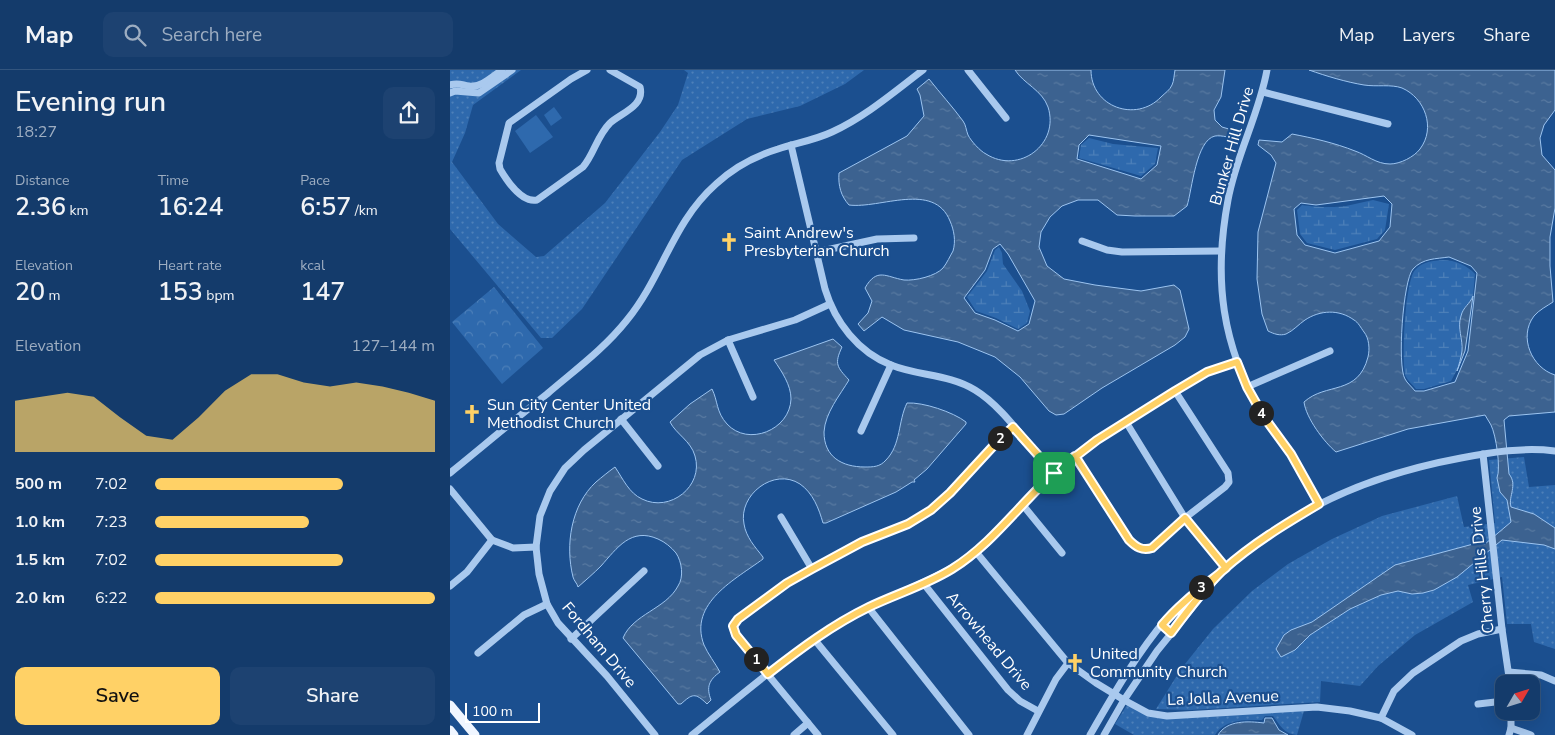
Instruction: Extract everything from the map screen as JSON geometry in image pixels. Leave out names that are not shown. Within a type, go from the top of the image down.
[{"type":"main road","points":[[450,705],[475,735]]},
{"type":"main road","points":[[450,730],[454,735]]},
{"type":"street","points":[[450,85],[460,83],[476,86],[502,70]]},
{"type":"street","points":[[450,93],[455,91],[479,93],[512,70]]},
{"type":"street","points":[[588,70],[571,79],[509,124],[499,163],[500,169],[524,198],[531,201],[537,200],[584,167],[603,131],[610,123],[636,105],[640,99],[640,87],[610,70]]},
{"type":"street","points":[[450,473],[605,346],[648,292],[680,227],[691,210],[707,192],[743,164],[770,152],[816,138],[850,123],[923,70]]},
{"type":"street","points":[[968,70],[1006,118]]},
{"type":"street","name":"Bunker Hill Drive","points":[[1267,70],[1263,92],[1236,169],[1228,200],[1221,251],[1221,291],[1226,325],[1247,387],[1264,417],[1291,454],[1319,504]]},
{"type":"street","points":[[1263,92],[1388,124]]},
{"type":"street","points":[[791,145],[825,289],[839,321],[867,351],[891,365],[956,381],[976,390],[994,405],[1054,473]]},
{"type":"street","points":[[817,252],[878,239],[914,238]]},
{"type":"street","points":[[1082,241],[1106,250],[1221,251]]},
{"type":"street","name":"Fordham Drive","points":[[655,735],[607,676],[571,639],[558,623],[547,604],[539,574],[536,547],[540,516],[550,491],[565,468],[621,419],[700,355],[728,340],[795,320],[830,304]]},
{"type":"street","points":[[728,340],[753,397]]},
{"type":"street","points":[[1247,387],[1330,351]]},
{"type":"street","points":[[692,735],[814,639],[868,607],[924,584],[951,570],[976,552],[994,536],[1022,504],[1075,456],[1207,372],[1237,362]]},
{"type":"street","points":[[861,431],[891,365]]},
{"type":"street","points":[[1075,456],[1129,540],[1136,548],[1147,550],[1152,548],[1185,518],[1225,487],[1229,478],[1175,391]]},
{"type":"street","points":[[621,419],[658,466]]},
{"type":"street","points":[[1126,422],[1185,518],[1224,570]]},
{"type":"street","points":[[818,735],[736,635],[733,626],[738,619],[787,583],[862,542],[908,524],[931,510],[950,493],[1013,427]]},
{"type":"street","points":[[1090,735],[1114,694],[1162,625],[1202,586],[1280,527],[1319,504],[1384,476],[1424,465],[1493,452],[1541,450],[1555,452]]},
{"type":"street","name":"Cherry Hills Drive","points":[[1483,454],[1502,629],[1509,675]]},
{"type":"street","points":[[450,489],[492,540],[513,548],[536,547]]},
{"type":"street","points":[[1022,504],[1062,553]]},
{"type":"street","points":[[781,517],[812,569]]},
{"type":"street","points":[[450,586],[467,572],[492,540]]},
{"type":"street","name":"La Jolla Avenue","points":[[976,552],[1068,663],[1083,675],[1148,713],[1168,716],[1317,707],[1381,718],[1412,735]]},
{"type":"street","points":[[1104,735],[1124,700],[1157,651],[1224,570]]},
{"type":"street","points":[[571,639],[644,571]]},
{"type":"street","name":"Arrowhead Drive","points":[[924,584],[1008,690],[1020,701],[1038,711]]},
{"type":"street","points":[[478,653],[524,615],[547,604]]},
{"type":"street","points":[[868,607],[970,735]]},
{"type":"street","points":[[1162,625],[1171,633]]},
{"type":"street","points":[[1381,718],[1394,691],[1413,673],[1461,641],[1478,634],[1502,629]]},
{"type":"street","points":[[814,639],[892,735]]},
{"type":"street","points":[[1147,644],[1157,651]]},
{"type":"street","points":[[1027,735],[1056,679],[1068,663]]},
{"type":"street","points":[[1509,672],[1541,675],[1555,681]]},
{"type":"street","points":[[1478,704],[1495,703]]},
{"type":"street","points":[[794,735],[808,723]]},
{"type":"street","points":[[1510,732],[1531,735]]},
{"type":"green space","points":[[450,70],[521,70],[473,105],[465,133],[452,162],[498,224],[536,257],[544,256],[605,203],[660,132],[678,105],[688,73],[684,70],[864,70],[845,84],[800,106],[747,119],[682,160],[582,309],[552,338],[541,338],[450,229]]},
{"type":"green space","points":[[554,107],[562,118],[551,126],[544,115]]},
{"type":"green space","points":[[536,115],[553,137],[530,153],[515,131]]},
{"type":"green space","points":[[1089,138],[1113,144],[1158,148],[1155,164],[1141,176],[1079,158],[1081,145]]},
{"type":"green space","points":[[1373,200],[1389,204],[1385,230],[1377,239],[1335,250],[1307,243],[1300,234],[1297,210],[1302,205],[1341,207]]},
{"type":"green space","points":[[999,247],[1002,253],[1003,264],[1022,291],[1030,311],[1027,323],[1018,329],[976,311],[967,297],[987,271],[995,250]]},
{"type":"green space","points":[[1443,260],[1461,264],[1475,274],[1473,296],[1464,308],[1459,327],[1462,351],[1458,368],[1451,381],[1424,389],[1416,389],[1406,377],[1404,356],[1406,305],[1409,289],[1412,277],[1418,267],[1428,262]]},
{"type":"green space","points":[[494,287],[543,348],[502,384],[452,322]]},
{"type":"green space","points":[[1524,457],[1529,487],[1555,485],[1555,649],[1534,642],[1531,624],[1507,624],[1502,577],[1468,585],[1473,602],[1415,635],[1378,666],[1360,686],[1321,681],[1320,702],[1190,710],[1156,709],[1181,669],[1213,629],[1252,591],[1288,564],[1332,539],[1382,516],[1457,496],[1464,527],[1495,523],[1489,460]]},
{"type":"green space","points":[[1127,705],[1146,715],[1304,711],[1297,735],[1286,731],[1273,716],[1265,716],[1262,720],[1230,723],[1215,735],[1134,735],[1115,724]]},
{"type":"water","points":[[1015,70],[1091,70],[1093,83],[1098,93],[1107,102],[1128,110],[1140,109],[1151,105],[1161,97],[1171,87],[1175,70],[1225,70],[1221,97],[1214,110],[1215,120],[1222,127],[1239,132],[1238,139],[1215,136],[1203,146],[1196,166],[1187,206],[1174,216],[1117,215],[1098,200],[1078,200],[1062,206],[1050,217],[1041,232],[1039,247],[1047,266],[1064,279],[1095,285],[1141,291],[1174,285],[1180,290],[1189,329],[1185,337],[1175,345],[1102,388],[1064,414],[1056,415],[1049,411],[1020,377],[995,357],[958,342],[904,330],[882,317],[864,331],[858,324],[868,313],[872,301],[865,288],[869,282],[878,275],[909,280],[919,279],[940,271],[953,251],[953,232],[950,221],[942,209],[932,202],[919,199],[849,205],[842,194],[839,182],[839,173],[907,136],[924,116],[917,89],[929,79],[963,121],[971,140],[984,153],[999,160],[1011,161],[1023,158],[1034,152],[1042,144],[1048,133],[1050,121],[1048,107],[1042,96]],"holes":[[[1089,135],[1161,146],[1157,165],[1141,179],[1077,159],[1079,145]],[[1000,244],[1008,254],[1035,301],[1029,324],[1018,331],[975,313],[964,298],[985,270],[993,249]]]},
{"type":"water","points":[[1309,70],[1555,70],[1555,110],[1544,125],[1540,138],[1542,155],[1555,170],[1555,208],[1550,237],[1553,302],[1534,316],[1529,324],[1527,333],[1530,351],[1534,359],[1540,366],[1555,375],[1555,412],[1509,416],[1504,420],[1509,474],[1513,482],[1511,507],[1534,514],[1555,528],[1555,549],[1544,545],[1502,540],[1457,577],[1434,590],[1412,594],[1398,591],[1381,595],[1350,609],[1310,635],[1295,650],[1281,657],[1276,649],[1284,635],[1291,630],[1312,622],[1395,565],[1477,543],[1485,544],[1511,522],[1507,500],[1500,492],[1497,478],[1498,459],[1495,436],[1485,415],[1408,429],[1336,452],[1316,429],[1308,415],[1304,402],[1313,396],[1340,387],[1357,378],[1368,357],[1369,344],[1366,334],[1348,316],[1330,312],[1317,314],[1305,320],[1286,334],[1282,335],[1268,331],[1262,314],[1257,279],[1258,232],[1276,163],[1271,155],[1258,145],[1259,140],[1282,142],[1292,134],[1340,146],[1385,164],[1394,164],[1414,155],[1425,141],[1427,132],[1426,114],[1422,106],[1417,99],[1402,88],[1343,81]],"holes":[[[1384,196],[1392,204],[1390,227],[1379,241],[1335,253],[1305,245],[1297,235],[1294,209],[1301,203],[1316,205]],[[1449,257],[1471,266],[1477,273],[1468,351],[1455,382],[1424,391],[1415,391],[1405,379],[1401,358],[1402,323],[1409,276],[1413,269],[1421,263]]]},
{"type":"water","points":[[1473,296],[1465,351],[1457,371],[1462,351],[1460,320],[1463,310]]},
{"type":"water","points":[[833,339],[842,347],[838,357],[838,365],[849,380],[833,404],[824,432],[827,448],[842,463],[857,467],[874,467],[884,462],[891,454],[897,440],[907,403],[938,408],[960,418],[966,424],[927,469],[914,480],[915,482],[826,523],[823,523],[809,492],[800,484],[790,480],[779,479],[769,482],[752,494],[744,513],[744,524],[749,538],[763,559],[717,594],[703,617],[701,630],[704,645],[720,672],[713,678],[710,684],[711,700],[707,704],[696,696],[691,696],[681,704],[678,704],[623,638],[634,623],[673,594],[682,574],[678,557],[670,547],[658,539],[648,536],[632,538],[619,546],[578,587],[573,577],[571,565],[570,539],[572,526],[581,502],[596,482],[615,467],[630,489],[642,499],[663,502],[682,494],[690,486],[694,477],[696,467],[695,456],[690,446],[670,422],[690,404],[712,389],[723,420],[736,431],[756,434],[776,427],[789,410],[791,394],[783,374],[774,360]]},
{"type":"water","points":[[1265,718],[1272,718],[1279,730],[1288,735],[1218,735],[1232,724],[1245,722],[1264,723]]},
{"type":"place","name":"Saint Andrew's Presbyterian Church","points":[[729,242]]},
{"type":"place","name":"Sun City Center United Methodist Church","points":[[472,414]]},
{"type":"place","name":"United Community Church","points":[[1075,663]]},
{"type":"route","points":[[1054,473],[1039,486],[994,536],[951,570],[924,584],[868,607],[846,619],[814,639],[768,674],[736,635],[733,626],[738,619],[787,583],[862,542],[908,524],[931,510],[950,493],[975,464],[1013,427],[1054,473],[1075,456],[1136,548],[1147,550],[1152,548],[1185,518],[1226,568],[1202,586],[1169,616],[1162,625],[1171,633],[1221,572],[1280,527],[1319,504],[1291,454],[1264,417],[1247,387],[1237,362],[1207,372],[1175,391],[1097,440],[1075,456],[1054,473]]}]
